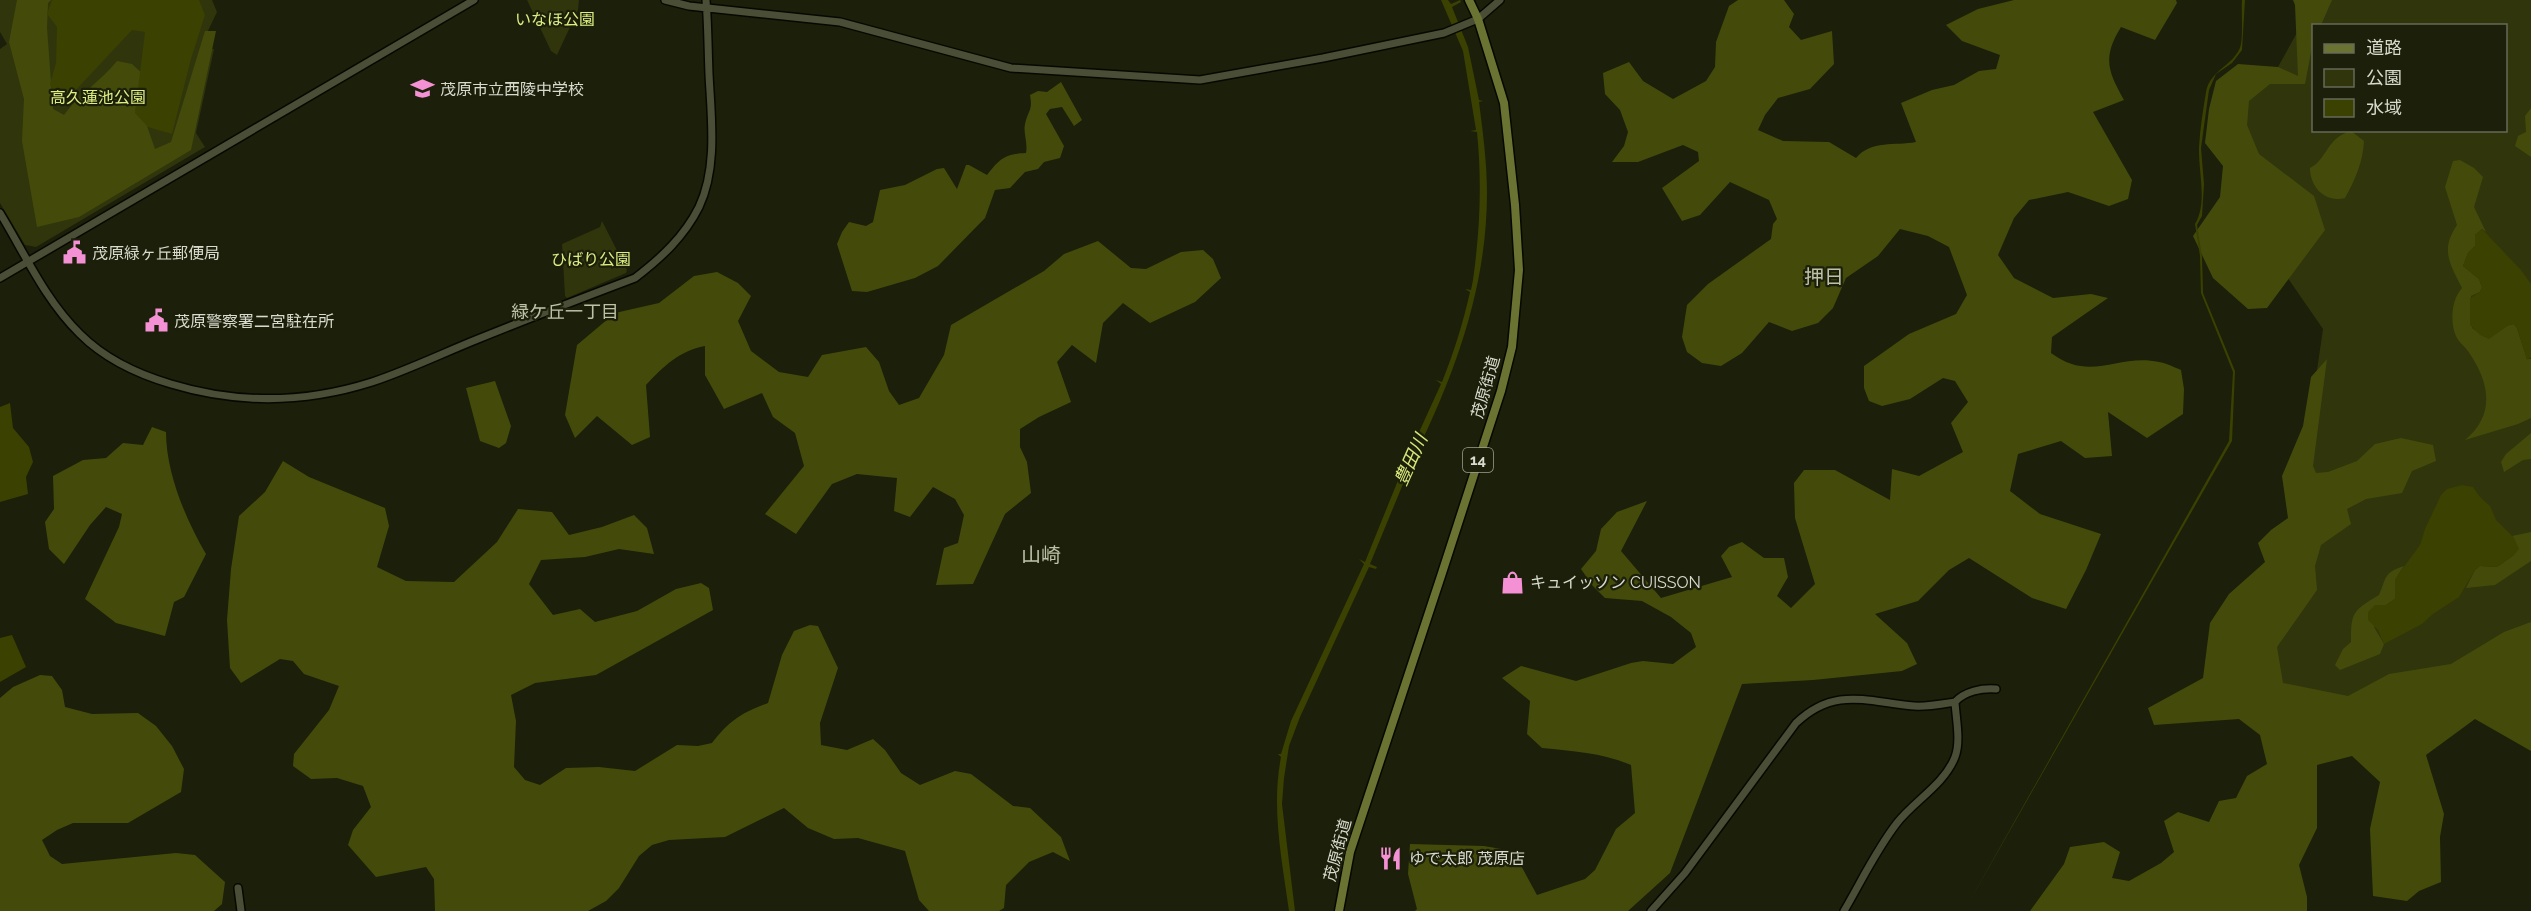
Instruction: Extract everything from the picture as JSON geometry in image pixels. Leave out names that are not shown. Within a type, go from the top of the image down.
[{"type":"main road","name":"茂原街道","points":[[1339,911],[1350,852],[1501,391],[1512,347],[1519,270],[1515,205],[1504,104],[1478,19],[1469,0]]},
{"type":"street","points":[[0,278],[474,0]]},
{"type":"street","points":[[664,0],[840,22],[1011,68],[1178,79],[1218,78],[1444,33],[1470,24],[1500,0]]},
{"type":"street","points":[[0,213],[42,287],[80,335],[117,362],[145,377],[210,394],[258,398],[308,396],[375,381],[634,278],[660,259],[676,242],[699,206],[706,186],[710,156],[706,4]]},
{"type":"street","points":[[1651,911],[1684,873],[1796,723],[1808,711],[1829,702],[1852,698],[1916,706],[1955,702],[1969,693],[1985,688],[1996,688]]},
{"type":"street","points":[[1844,911],[1896,825],[1945,774],[1954,759],[1957,749],[1955,702]]},
{"type":"street","points":[[238,888],[241,911]]},
{"type":"green space","name":"高久蓮池公園","points":[[0,0],[212,0],[217,12],[207,33],[205,48],[214,49],[196,133],[205,147],[36,247],[25,245],[0,203],[0,49],[7,44],[0,32]]},
{"type":"green space","points":[[17,0],[51,0],[48,3],[47,28],[53,109],[64,115],[117,61],[132,64],[145,76],[147,126],[155,149],[171,142],[205,31],[216,31],[191,150],[79,217],[37,227],[22,141],[24,99],[9,42]]},
{"type":"green space","name":"いなほ公園","points":[[527,0],[579,0],[578,10],[557,55],[551,51]]},
{"type":"green space","points":[[1738,0],[1784,0],[1794,14],[1789,27],[1801,40],[1832,31],[1834,64],[1810,89],[1778,98],[1765,115],[1758,130],[1783,141],[1829,142],[1856,158],[1862,152],[1876,146],[1916,142],[1901,103],[1932,90],[1954,85],[1979,71],[1996,69],[2000,55],[1962,41],[1946,25],[1978,9],[2014,0],[2176,0],[2177,3],[2155,40],[2121,27],[2111,47],[2109,64],[2114,81],[2124,100],[2093,112],[2132,180],[2128,199],[2109,206],[2068,192],[2029,200],[2014,218],[1998,255],[2014,278],[2053,298],[2091,294],[2108,298],[2052,337],[2051,353],[2065,362],[2079,366],[2092,367],[2144,360],[2170,365],[2181,370],[2184,389],[2183,414],[2147,438],[2108,412],[2112,456],[2085,458],[2061,441],[2018,454],[2010,491],[2040,514],[2101,534],[2066,609],[2032,598],[1969,558],[1949,570],[1918,601],[1875,614],[1907,643],[1917,664],[1902,671],[1742,684],[1670,873],[1628,911],[1415,911],[1417,909],[1408,874],[1410,844],[1484,846],[1513,851],[1537,895],[1585,879],[1595,870],[1616,829],[1635,813],[1631,765],[1599,755],[1542,748],[1527,734],[1530,701],[1502,678],[1521,666],[1576,681],[1631,663],[1643,661],[1673,664],[1696,647],[1691,633],[1671,617],[1642,601],[1605,598],[1581,569],[1596,551],[1601,529],[1617,512],[1647,501],[1621,551],[1661,598],[1732,577],[1721,556],[1729,547],[1742,542],[1764,558],[1784,558],[1788,577],[1777,596],[1791,608],[1815,584],[1795,518],[1794,483],[1804,470],[1835,470],[1890,500],[1892,469],[1919,476],[1963,452],[1951,423],[1968,402],[1955,381],[1943,378],[1910,399],[1882,406],[1869,401],[1864,388],[1864,366],[1909,334],[1956,314],[1967,295],[1949,247],[1928,236],[1900,229],[1878,256],[1846,278],[1833,308],[1818,323],[1792,331],[1769,322],[1742,353],[1721,366],[1702,363],[1687,352],[1682,337],[1687,305],[1708,284],[1771,239],[1773,224],[1777,219],[1769,200],[1730,182],[1700,215],[1682,221],[1662,188],[1699,161],[1698,152],[1683,145],[1638,162],[1612,162],[1624,146],[1628,132],[1620,110],[1605,94],[1603,73],[1629,62],[1643,81],[1673,99],[1706,81],[1715,67],[1716,42],[1729,6]]},
{"type":"green space","points":[[2293,0],[2332,0],[2321,24],[2312,24],[2312,47],[2305,84],[2270,84],[2249,101],[2247,125],[2259,154],[2314,196],[2325,230],[2267,308],[2248,309],[2213,278],[2193,236],[2220,197],[2223,166],[2205,143],[2209,109],[2216,81],[2238,64],[2278,67],[2298,76]]},
{"type":"green space","points":[[2315,0],[2531,0],[2531,676],[2351,705],[2273,688],[2268,651],[2303,466],[2323,329],[2285,274],[2239,98],[2278,67]]},
{"type":"green space","points":[[1061,82],[1082,120],[1074,126],[1062,107],[1050,109],[1046,114],[1064,146],[1060,158],[1044,162],[1038,169],[1025,172],[1010,188],[995,190],[985,218],[938,266],[915,278],[867,292],[852,291],[837,244],[849,222],[866,226],[873,222],[880,190],[905,185],[937,169],[944,168],[957,189],[966,165],[987,175],[1004,158],[1013,154],[1026,153],[1025,127],[1031,108],[1030,95],[1038,91],[1047,92]]},
{"type":"green space","points":[[2531,108],[2531,157],[2515,146],[2518,136],[2526,132],[2525,116]]},
{"type":"green space","points":[[2352,132],[2364,141],[2355,178],[2345,198],[2338,199],[2325,196],[2320,192],[2313,181],[2310,168],[2343,134]]},
{"type":"green space","points":[[2460,160],[2474,168],[2483,177],[2474,207],[2486,232],[2482,229],[2475,235],[2475,246],[2468,253],[2463,266],[2479,279],[2482,287],[2480,292],[2471,296],[2472,328],[2478,332],[2514,324],[2527,359],[2531,359],[2531,418],[2465,440],[2481,420],[2486,399],[2485,388],[2477,365],[2457,338],[2453,325],[2454,305],[2462,288],[2449,257],[2449,242],[2457,225],[2445,187],[2453,161]]},
{"type":"green space","name":"ひばり公園","points":[[602,221],[627,270],[626,273],[567,298],[565,296],[562,244],[600,227]]},
{"type":"green space","points":[[1098,241],[1131,268],[1146,269],[1181,252],[1203,250],[1213,259],[1221,278],[1195,302],[1150,323],[1123,303],[1103,323],[1096,363],[1072,345],[1057,362],[1071,402],[1020,429],[1020,447],[1027,462],[1031,493],[1005,514],[973,584],[936,585],[944,548],[958,543],[964,515],[955,499],[933,487],[910,517],[894,511],[897,478],[857,474],[832,484],[796,534],[765,514],[804,466],[795,433],[773,417],[762,393],[724,409],[705,375],[705,346],[672,360],[646,385],[650,437],[632,445],[597,416],[575,438],[565,415],[577,345],[615,313],[659,303],[694,276],[717,272],[738,283],[751,296],[738,321],[751,351],[779,372],[808,377],[822,355],[866,347],[879,362],[889,391],[899,405],[919,398],[944,355],[951,325],[1044,271],[1064,254]]},
{"type":"green space","points":[[2327,359],[2313,466],[2316,473],[2328,472],[2357,461],[2375,444],[2401,438],[2433,445],[2436,461],[2412,471],[2402,493],[2366,499],[2347,509],[2351,524],[2321,545],[2315,566],[2317,590],[2277,647],[2283,683],[2348,696],[2389,674],[2451,664],[2504,632],[2531,622],[2531,751],[2475,719],[2426,755],[2444,814],[2440,837],[2441,882],[2419,891],[2407,901],[2373,896],[2370,829],[2380,782],[2352,756],[2317,765],[2317,828],[2299,865],[2307,897],[2307,911],[2030,911],[2064,864],[2070,847],[2104,842],[2120,852],[2112,878],[2129,881],[2161,863],[2174,852],[2164,821],[2178,812],[2209,822],[2219,801],[2236,798],[2247,776],[2267,764],[2260,735],[2239,719],[2154,725],[2148,708],[2203,678],[2210,623],[2229,594],[2265,562],[2258,543],[2288,518],[2282,476],[2303,426],[2311,377]]},
{"type":"green space","points":[[495,381],[511,426],[506,443],[499,448],[480,441],[466,388]]},
{"type":"green space","points":[[152,427],[166,432],[173,480],[191,526],[206,554],[184,597],[174,602],[165,636],[116,623],[85,599],[119,527],[122,514],[106,507],[90,525],[64,564],[49,549],[45,522],[54,509],[53,476],[83,460],[106,458],[123,443],[143,445]]},
{"type":"green space","points":[[2531,433],[2531,459],[2523,460],[2504,472],[2501,462],[2506,454]]},
{"type":"green space","points":[[283,461],[309,477],[385,508],[389,526],[377,567],[406,581],[454,582],[497,542],[518,509],[552,512],[569,535],[602,527],[634,515],[647,528],[654,554],[619,549],[585,557],[541,560],[529,584],[553,615],[580,609],[595,622],[637,611],[676,589],[701,583],[709,588],[713,610],[596,675],[535,683],[511,695],[516,721],[514,767],[525,780],[540,785],[566,768],[599,767],[635,771],[677,745],[698,746],[712,743],[736,718],[768,703],[782,655],[794,631],[810,625],[818,626],[838,668],[820,723],[821,745],[847,750],[873,739],[885,750],[901,773],[920,785],[955,771],[971,774],[1013,806],[1030,808],[1061,837],[1070,861],[1053,852],[1029,862],[1006,885],[1004,908],[999,911],[929,911],[919,900],[905,851],[858,838],[834,839],[808,828],[784,808],[725,837],[669,840],[652,845],[639,856],[619,888],[606,901],[588,911],[435,911],[434,879],[426,867],[376,877],[348,845],[353,830],[371,807],[363,786],[337,778],[311,779],[293,766],[294,754],[329,710],[339,686],[304,674],[293,661],[280,659],[241,683],[230,668],[227,620],[231,569],[239,516],[265,492]]},
{"type":"green space","points":[[2531,532],[2531,561],[2495,585],[2466,588],[2475,570],[2480,566],[2497,567],[2514,555],[2512,536]]},
{"type":"green space","points":[[2404,566],[2398,575],[2395,599],[2386,605],[2374,627],[2384,644],[2380,654],[2340,670],[2335,665],[2343,649],[2351,642],[2355,613],[2379,595],[2389,574]]},
{"type":"green space","points":[[40,675],[52,676],[62,690],[65,707],[92,714],[138,713],[156,726],[172,746],[184,769],[181,792],[128,823],[73,823],[57,830],[42,840],[50,856],[62,864],[176,853],[195,855],[225,882],[222,904],[214,911],[0,911],[0,698],[13,687]]},
{"type":"water","points":[[52,0],[199,0],[205,15],[172,134],[148,127],[135,113],[145,32],[132,30],[60,107],[50,84],[56,63],[57,27],[47,14]]},
{"type":"water","name":"豊田川","points":[[1441,0],[1448,0],[1451,4],[1460,0],[1461,2],[1452,7],[1468,47],[1479,100],[1483,101],[1479,102],[1486,159],[1487,193],[1481,264],[1465,333],[1454,366],[1411,464],[1414,468],[1410,467],[1370,564],[1377,567],[1376,569],[1369,567],[1289,746],[1282,804],[1295,911],[1289,911],[1277,815],[1281,757],[1278,754],[1281,754],[1291,721],[1364,564],[1359,559],[1365,562],[1403,468],[1399,465],[1404,465],[1441,384],[1436,380],[1442,382],[1470,292],[1465,289],[1471,290],[1473,280],[1480,206],[1477,132],[1470,131],[1476,130],[1463,51]]},
{"type":"water","points":[[2242,0],[2245,0],[2242,50],[2232,63],[2216,74],[2231,61],[2241,46]]},
{"type":"water","points":[[2216,74],[2209,90],[2201,148],[2204,184],[2202,216],[2197,225],[2202,256],[2203,293],[2235,371],[2232,441],[1964,911],[2229,441],[2233,372],[2201,293],[2200,256],[2195,224],[2202,197],[2199,147],[2208,85]]},
{"type":"water","points":[[2482,229],[2521,270],[2531,284],[2531,357],[2527,360],[2514,324],[2489,339],[2480,335],[2470,325],[2470,298],[2480,292],[2482,287],[2479,279],[2463,266],[2468,253],[2475,246],[2475,235]]},
{"type":"water","points":[[10,403],[13,428],[29,447],[33,462],[26,477],[28,494],[0,502],[0,407]]},
{"type":"water","points":[[2462,485],[2473,487],[2490,506],[2496,520],[2514,538],[2519,549],[2497,567],[2480,566],[2475,570],[2459,597],[2422,624],[2384,644],[2378,630],[2368,620],[2368,612],[2375,605],[2386,605],[2395,599],[2395,579],[2420,545],[2441,495],[2447,489]]},
{"type":"water","points":[[12,635],[26,667],[0,682],[0,638]]},
{"type":"place","name":"茂原市立西陵中学校","points":[[422,89]]},
{"type":"place","name":"茂原緑ヶ丘郵便局","points":[[74,253]]},
{"type":"place","name":"茂原警察署二宮駐在所","points":[[156,321]]},
{"type":"place","name":"キュイッソン CUISSON","points":[[1512,582]]},
{"type":"place","name":"ゆで太郎 茂原店","points":[[1391,858]]},
{"type":"district","name":"押日","points":[[1824,277]]},
{"type":"district","name":"緑ケ丘一丁目","points":[[565,312]]},
{"type":"district","name":"山崎","points":[[1041,555]]}]
